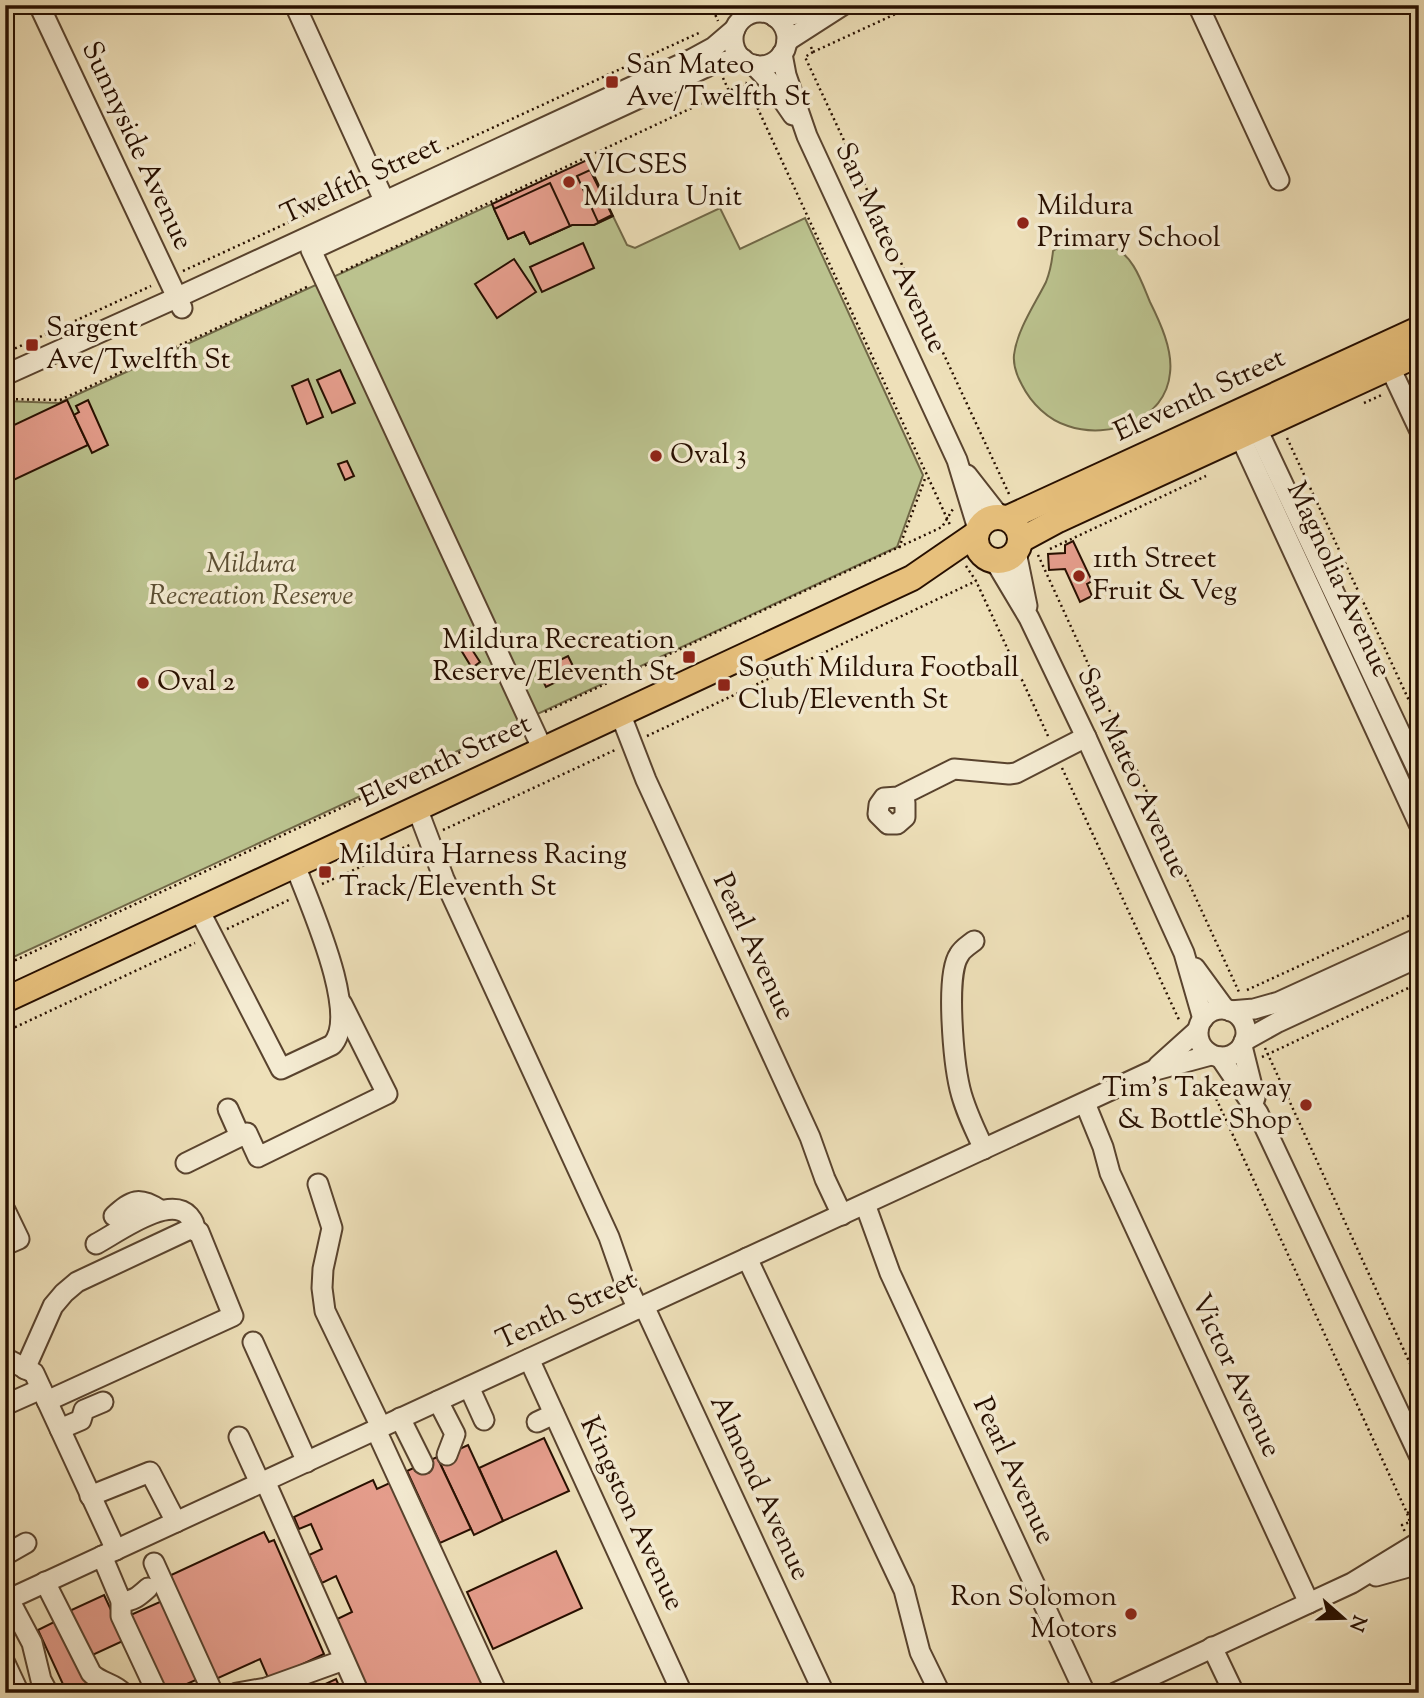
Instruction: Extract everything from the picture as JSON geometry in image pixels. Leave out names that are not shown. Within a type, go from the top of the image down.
[{"type":"main road","name":"Eleventh Street","points":[[5,1000],[912,578],[1255,438],[1384,357],[1419,329]]},
{"type":"main road","name":"Eleventh Street","points":[[998,541],[1238,411],[1384,357],[1419,354]]},
{"type":"main road","points":[[1238,411],[1255,438]]},
{"type":"street","name":"Sunnyside Avenue","points":[[39,5],[179,304]]},
{"type":"street","points":[[295,5],[388,208]]},
{"type":"street","points":[[825,5],[797,14],[754,12],[733,20],[734,45],[749,62],[770,63],[784,48],[843,5]]},
{"type":"street","points":[[1198,5],[1279,180]]},
{"type":"street","points":[[765,11],[784,27],[784,48]]},
{"type":"street","name":"Twelfth Street","points":[[5,382],[52,369],[179,304],[388,208],[708,48],[733,20]]},
{"type":"street","name":"Twelfth Street","points":[[708,48],[749,62]]},
{"type":"street","name":"San Mateo Avenue","points":[[784,48],[786,75],[807,136],[957,460],[998,541],[1029,618],[1184,953],[1227,1010]]},
{"type":"street","name":"San Mateo Avenue","points":[[749,62],[771,83],[807,136]]},
{"type":"street","name":"Twelfth Street","points":[[5,375],[311,250],[388,208]]},
{"type":"street","points":[[311,250],[543,750]]},
{"type":"street","points":[[1384,357],[1419,429]]},
{"type":"street","name":"Magnolia Avenue","points":[[1255,438],[1290,521]]},
{"type":"street","name":"Magnolia Avenue","points":[[1255,438],[1321,587],[1359,646],[1419,773]]},
{"type":"street","name":"Magnolia Avenue","points":[[1321,587],[1341,655],[1416,813]]},
{"type":"street","points":[[1341,655],[1359,646]]},
{"type":"street","points":[[1371,720],[1391,712]]},
{"type":"street","name":"Pearl Avenue","points":[[615,716],[810,1137],[890,1273],[1085,1693]]},
{"type":"street","points":[[898,797],[954,769],[1009,774],[1086,737]]},
{"type":"street","points":[[1391,764],[1410,755]]},
{"type":"street","name":"Almond Avenue","points":[[412,811],[609,1237],[623,1277],[643,1306],[824,1693]]},
{"type":"street","points":[[199,909],[281,1069],[332,1045],[339,1038],[341,1028],[337,979],[295,865]]},
{"type":"street","points":[[1194,1038],[1217,1010],[1254,1009],[1279,1002],[1419,937]]},
{"type":"street","points":[[974,941],[958,955],[955,962],[952,982],[953,1031],[959,1088],[984,1149]]},
{"type":"street","name":"San Mateo Avenue","points":[[1184,953],[1194,1038],[1215,1056]]},
{"type":"street","points":[[1215,1056],[1232,1055],[1249,1040],[1419,957]]},
{"type":"street","points":[[186,1163],[247,1133],[258,1157],[387,1094],[338,995]]},
{"type":"street","points":[[1227,1010],[1242,1020],[1249,1040],[1258,1113]]},
{"type":"street","name":"Tenth Street","points":[[6,1597],[46,1582],[1152,1071],[1194,1038],[1215,1056]]},
{"type":"street","points":[[1215,1056],[1258,1113],[1416,1450],[1419,1468]]},
{"type":"street","name":"Victor Avenue","points":[[1079,1105],[1103,1147],[1110,1172],[1309,1603]]},
{"type":"street","points":[[228,1109],[240,1136]]},
{"type":"street","points":[[318,1184],[332,1228],[323,1269],[325,1311],[497,1693]]},
{"type":"street","points":[[114,1216],[125,1206],[139,1200],[160,1210]]},
{"type":"street","points":[[96,1244],[160,1210],[173,1208],[186,1213],[195,1225],[195,1231]]},
{"type":"street","points":[[5,1210],[19,1239],[5,1245]]},
{"type":"street","points":[[5,1405],[37,1383],[233,1317],[199,1232],[190,1229],[77,1282],[53,1306],[37,1383]]},
{"type":"street","points":[[747,1258],[904,1590],[920,1652],[940,1693]]},
{"type":"street","points":[[253,1342],[307,1462]]},
{"type":"street","points":[[5,1358],[37,1383],[60,1429],[90,1496],[109,1553],[121,1601],[121,1616],[157,1693]]},
{"type":"street","name":"Kingston Avenue","points":[[529,1359],[545,1418],[682,1693]]},
{"type":"street","points":[[469,1387],[484,1420]]},
{"type":"street","points":[[438,1401],[455,1434],[447,1455]]},
{"type":"street","points":[[60,1429],[81,1420],[84,1410],[103,1402]]},
{"type":"street","points":[[400,1419],[415,1458]]},
{"type":"street","points":[[239,1437],[359,1693]]},
{"type":"street","points":[[90,1496],[150,1472],[176,1522]]},
{"type":"street","points":[[5,1555],[26,1542]]},
{"type":"street","points":[[1115,1693],[1417,1551]]},
{"type":"street","points":[[154,1563],[213,1693]]},
{"type":"street","points":[[46,1582],[91,1673],[95,1678],[117,1687],[123,1693]]},
{"type":"street","points":[[121,1601],[135,1599],[148,1588]]},
{"type":"street","points":[[6,1597],[32,1643],[41,1680],[48,1693]]},
{"type":"street","points":[[1213,1647],[1234,1693]]},
{"type":"street","points":[[237,1693],[266,1688],[344,1660]]},
{"type":"street","points":[[5,1663],[19,1693]]},
{"type":"path","points":[[711,5],[713,11],[733,20]]},
{"type":"path","points":[[713,11],[724,5]]},
{"type":"path","points":[[813,52],[915,5]]},
{"type":"path","points":[[710,28],[708,48],[729,91]]},
{"type":"path","points":[[5,353],[376,182],[708,48]]},
{"type":"path","points":[[805,57],[998,541],[1055,753],[1180,1022],[1181,1037],[1194,1038],[1208,1082],[1407,1513],[1410,1522],[1402,1525],[1417,1551]]},
{"type":"path","points":[[5,399],[61,400],[746,83],[947,520],[1036,555],[1240,994],[1419,911]]},
{"type":"path","points":[[1255,438],[1287,438],[1419,722]]},
{"type":"path","points":[[5,1032],[629,744],[998,541],[1214,472]]},
{"type":"path","points":[[900,548],[926,475]]},
{"type":"path","points":[[5,965],[900,548],[942,527],[947,520]]},
{"type":"path","points":[[1268,1054],[1419,983]]},
{"type":"path","points":[[1247,990],[1254,1009]]},
{"type":"path","points":[[1249,1040],[1268,1054],[1419,1383]]},
{"type":"path","points":[[1407,1513],[1419,1507]]},
{"type":"green space","name":"Mildura Recreation Reserve","points":[[492,204],[508,238],[524,232],[530,244],[572,225],[594,225],[613,216],[627,245],[635,248],[720,208],[740,249],[805,218],[923,475],[897,547],[5,961],[5,401],[59,403]]},
{"type":"green space","points":[[1086,241],[1112,247],[1131,262],[1162,327],[1170,364],[1166,389],[1158,403],[1147,414],[1117,428],[1101,430],[1068,426],[1047,415],[1026,392],[1014,363],[1019,336],[1046,282],[1053,251],[1062,245]]},
{"type":"building","name":"VICSES Mildura Unit","points":[[587,160],[613,216],[594,225],[572,225],[530,244],[524,232],[508,239],[492,204]]},
{"type":"building","points":[[590,170],[612,215],[598,222],[577,176]]},
{"type":"building","points":[[550,183],[570,226],[530,244],[524,232],[508,239],[494,209]]},
{"type":"building","points":[[583,243],[594,268],[542,292],[530,267]]},
{"type":"building","points":[[514,259],[536,292],[497,318],[475,284]]},
{"type":"building","points":[[340,370],[355,403],[332,413],[317,380]]},
{"type":"building","points":[[308,379],[323,417],[307,424],[292,386]]},
{"type":"building","points":[[67,400],[88,445],[5,484],[5,421],[8,428]]},
{"type":"building","points":[[88,400],[108,445],[92,453],[74,415],[79,412],[76,406]]},
{"type":"building","points":[[347,461],[354,476],[345,480],[338,464]]},
{"type":"building","name":"11th Street Fruit & Veg","points":[[1073,541],[1092,581],[1087,584],[1092,596],[1080,602],[1065,569],[1049,570],[1048,554],[1065,553],[1065,545]]},
{"type":"building","points":[[469,645],[480,662],[472,668],[461,650]]},
{"type":"building","points":[[568,656],[576,672],[546,687],[538,671]]},
{"type":"building","points":[[544,1438],[569,1491],[503,1521],[479,1468]]},
{"type":"building","points":[[468,1445],[503,1521],[474,1535],[438,1459]]},
{"type":"building","points":[[437,1457],[471,1529],[440,1543],[407,1471]]},
{"type":"building","points":[[373,1480],[377,1489],[394,1481],[491,1693],[361,1693],[331,1622],[352,1612],[336,1576],[322,1583],[309,1555],[322,1549],[311,1524],[299,1529],[294,1517]]},
{"type":"building","points":[[264,1532],[269,1542],[274,1540],[324,1654],[269,1680],[260,1659],[216,1679],[169,1576]]},
{"type":"building","points":[[556,1551],[582,1608],[493,1649],[467,1592]]},
{"type":"building","points":[[104,1595],[125,1640],[86,1658],[65,1613]]},
{"type":"building","points":[[162,1601],[198,1679],[167,1693],[161,1693],[126,1617]]},
{"type":"building","points":[[58,1620],[91,1693],[67,1693],[38,1630]]},
{"type":"building","points":[[336,1679],[342,1693],[306,1693]]},
{"type":"place","name":"San Mateo Ave/Twelfth St","points":[[612,82]]},
{"type":"place","name":"VICSES Mildura Unit","points":[[569,182]]},
{"type":"place","name":"Mildura Primary School","points":[[1023,223]]},
{"type":"place","name":"Sargent Ave/Twelfth St","points":[[32,345]]},
{"type":"place","name":"Oval 3","points":[[656,456]]},
{"type":"place","name":"11th Street Fruit & Veg","points":[[1079,576]]},
{"type":"place","name":"Mildura Recreation Reserve/Eleventh St","points":[[689,657]]},
{"type":"place","name":"Oval 2","points":[[143,683]]},
{"type":"place","name":"South Mildura Football Club/Eleventh St","points":[[724,685]]},
{"type":"place","name":"Mildura Harness Racing Track/Eleventh St","points":[[325,872]]},
{"type":"place","name":"Tim’s Takeaway & Bottle Shop","points":[[1306,1105]]},
{"type":"place","name":"Ron Solomon Motors","points":[[1131,1614]]}]
